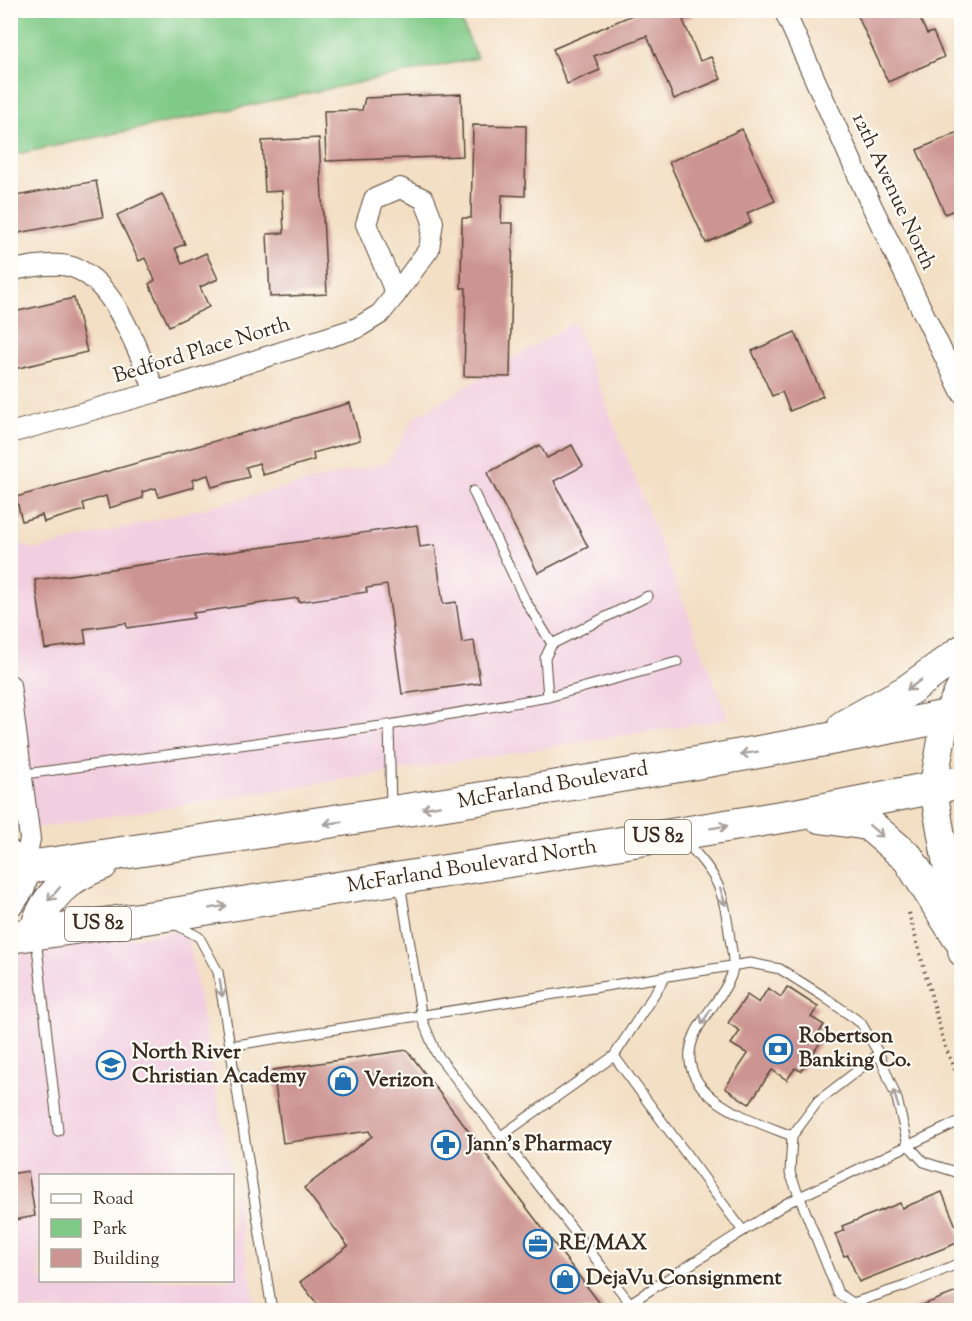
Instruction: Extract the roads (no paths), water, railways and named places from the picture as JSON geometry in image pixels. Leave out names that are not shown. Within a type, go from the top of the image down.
[{"type":"highway","points":[[807,744],[868,715],[907,691],[962,651]]},
{"type":"highway","name":"McFarland Boulevard","points":[[143,850],[391,814],[807,744],[954,715]]},
{"type":"highway","name":"McFarland Boulevard North","points":[[23,935],[160,916],[800,814],[947,784]]},
{"type":"highway","points":[[800,814],[868,824],[908,858],[960,938]]},
{"type":"highway","points":[[10,900],[19,887],[15,862],[143,850]]},
{"type":"highway","points":[[23,935],[66,882],[94,867],[143,850]]},
{"type":"main road","points":[[960,938],[947,784],[954,715],[962,684]]},
{"type":"street","name":"12th Avenue North","points":[[784,10],[868,198],[962,393]]},
{"type":"street","name":"Bedford Place North","points":[[10,434],[156,392],[357,328],[380,314],[396,294],[429,249],[433,222],[424,199],[400,188],[374,199],[366,224],[396,294]]},
{"type":"street","points":[[10,271],[34,266],[63,265],[90,274],[108,294],[156,392]]},
{"type":"street","points":[[10,685],[16,775],[30,839],[15,862]]},
{"type":"lane","points":[[473,491],[525,600],[552,644]]},
{"type":"lane","points":[[548,697],[545,658],[552,644],[648,596]]},
{"type":"lane","points":[[16,775],[389,725],[548,697],[677,662]]},
{"type":"lane","points":[[389,725],[391,814]]},
{"type":"lane","points":[[678,833],[709,866],[725,897],[734,966],[730,978],[695,1035],[689,1054],[694,1074],[708,1096],[736,1114],[792,1136]]},
{"type":"lane","points":[[399,878],[422,1016],[436,1053],[633,1307],[743,1231],[799,1197],[962,1120]]},
{"type":"lane","points":[[160,916],[199,937],[219,972],[272,1311]]},
{"type":"lane","points":[[23,935],[58,1131]]},
{"type":"lane","points":[[230,1046],[750,963],[780,969],[861,1023],[879,1054],[897,1099],[908,1145],[924,1162],[959,1173],[962,1179]]},
{"type":"lane","points":[[501,1136],[614,1056],[666,976]]},
{"type":"lane","points":[[879,1054],[818,1101],[792,1136],[790,1173],[799,1197],[838,1293],[853,1303],[905,1286],[962,1262]]},
{"type":"lane","points":[[614,1056],[743,1231]]},
{"type":"place","name":"Robertson Banking Co.","points":[[778,1049]]},
{"type":"place","name":"North River Christian Academy","points":[[111,1065]]},
{"type":"place","name":"Verizon","points":[[343,1081]]},
{"type":"place","name":"Jann's Pharmacy","points":[[446,1145]]},
{"type":"place","name":"RE/MAX","points":[[538,1244]]},
{"type":"place","name":"DejaVu Consignment","points":[[565,1279]]}]
